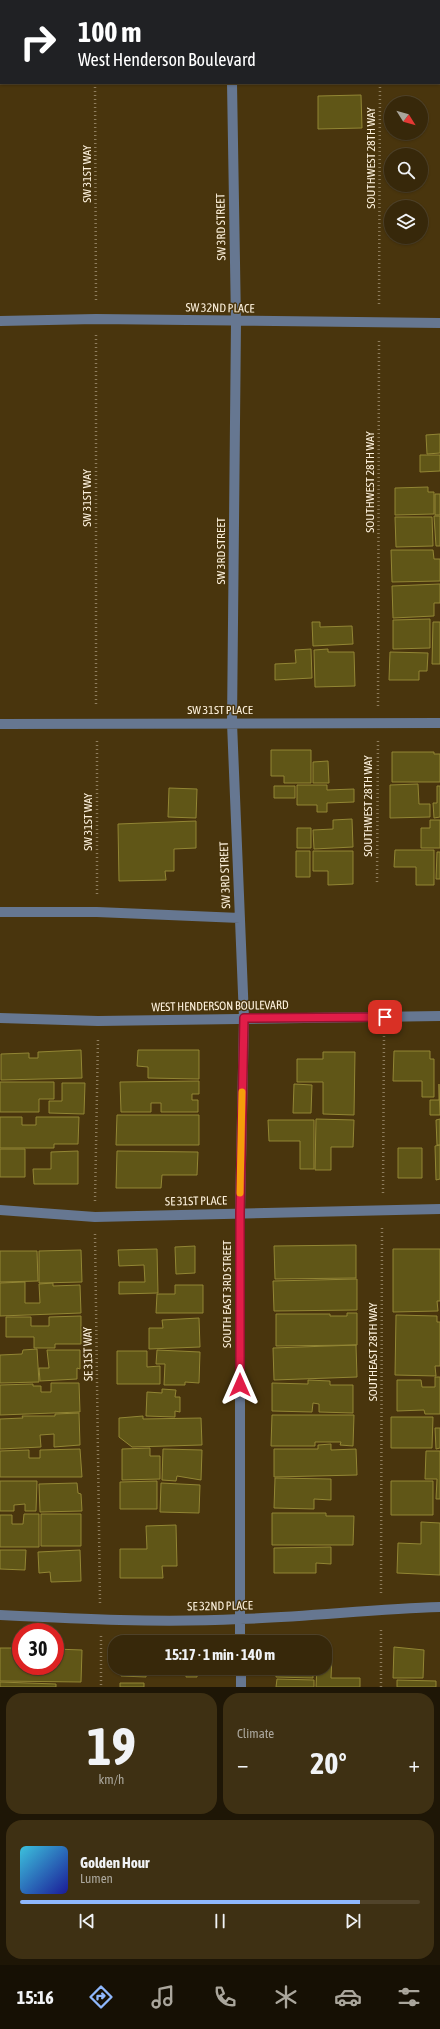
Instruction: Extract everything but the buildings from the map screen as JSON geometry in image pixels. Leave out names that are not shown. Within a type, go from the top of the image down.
[{"type":"street","name":"SW 3RD STREET","points":[[232,84],[236,322],[232,723],[244,1018]]},
{"type":"street","name":"SW 32ND PLACE","points":[[0,321],[96,319],[236,322],[440,323]]},
{"type":"street","name":"SW 31ST PLACE","points":[[0,724],[440,722]]},
{"type":"street","points":[[0,912],[97,912],[240,918]]},
{"type":"street","name":"WEST HENDERSON BOULEVARD","points":[[0,1018],[98,1021],[440,1016]]},
{"type":"street","name":"SOUTH EAST 3RD STREET","points":[[240,1635],[240,1213],[244,1018]]},
{"type":"street","name":"SE 31ST PLACE","points":[[0,1210],[95,1216],[440,1209]]},
{"type":"street","name":"SE 32ND PLACE","points":[[0,1615],[101,1620],[240,1620],[381,1609],[440,1607]]},
{"type":"street","points":[[241,1675],[241,1687]]},
{"type":"path","name":"SW 31ST WAY","points":[[95,84],[97,912]]},
{"type":"path","name":"SOUTHWEST 28TH WAY","points":[[377,882],[380,84]]},
{"type":"path","name":"SOUTHEAST 28TH WAY","points":[[381,1687],[382,1211],[385,1017]]},
{"type":"path","name":"SE 31ST WAY","points":[[98,1021],[95,1216],[101,1687]]},
{"type":"slow traffic","points":[[240,1193],[242,1092]]},
{"type":"route","points":[[240,1385],[240,1213],[244,1018],[385,1017]]}]
